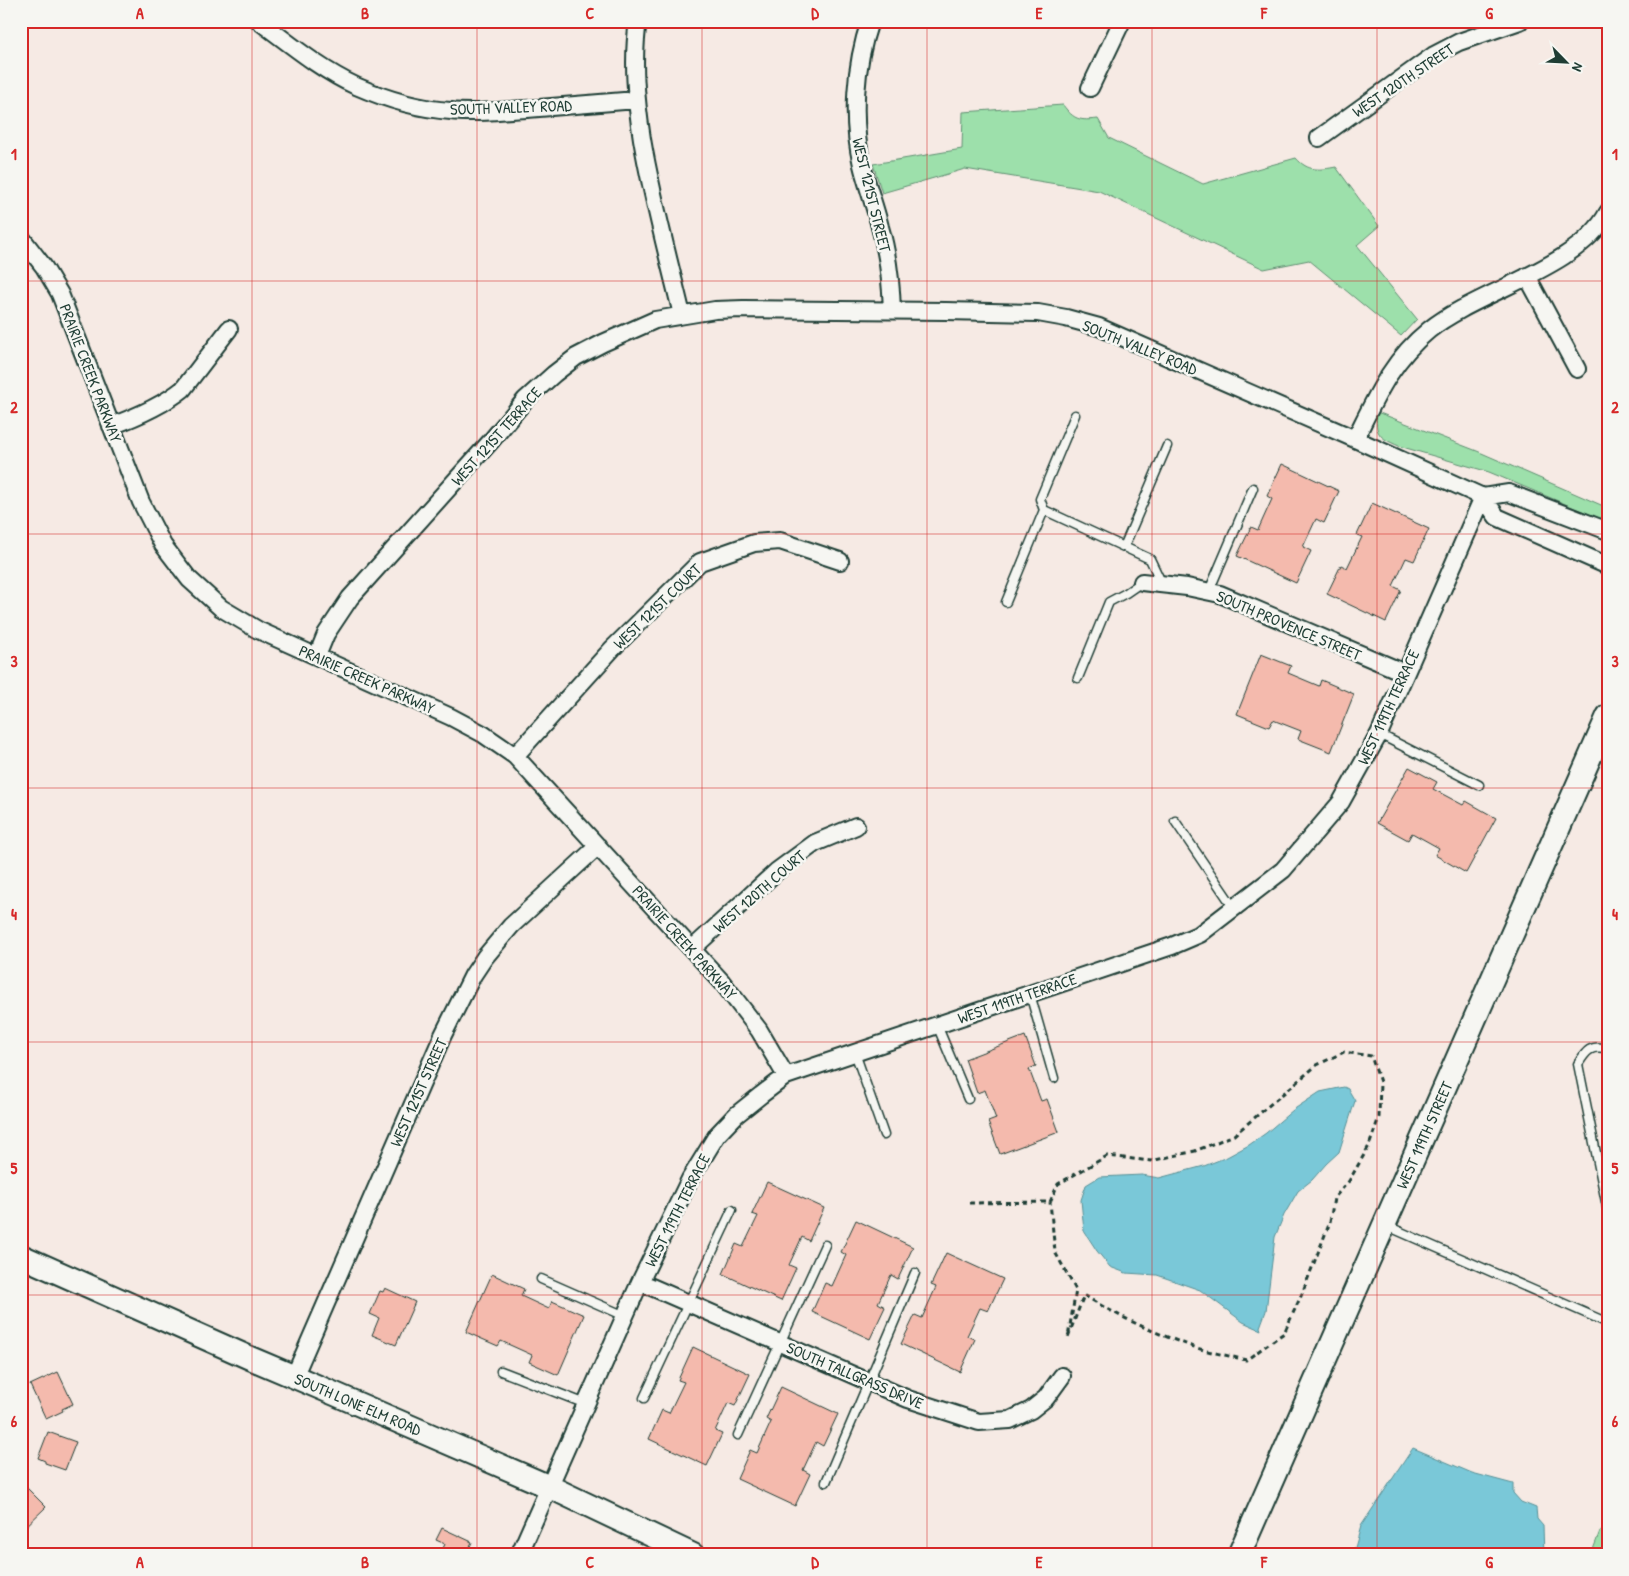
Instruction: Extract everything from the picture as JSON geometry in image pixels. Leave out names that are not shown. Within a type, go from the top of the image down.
[{"type":"main road","name":"WEST 119TH STREET","points":[[1239,1555],[1608,716]]},
{"type":"main road","name":"SOUTH LONE ELM ROAD","points":[[21,1256],[294,1377],[550,1487],[693,1555]]},
{"type":"street","name":"SOUTH VALLEY ROAD","points":[[259,21],[320,66],[356,86],[399,101],[430,108],[451,112],[484,112],[636,100]]},
{"type":"street","points":[[638,21],[635,39],[636,100],[648,172],[682,315]]},
{"type":"street","name":"WEST 121ST STREET","points":[[870,21],[861,54],[857,98],[857,134],[861,164],[886,252],[891,278],[892,310]]},
{"type":"street","points":[[1090,88],[1122,21]]},
{"type":"street","name":"WEST 120TH STREET","points":[[1320,138],[1434,55],[1459,42],[1520,21]]},
{"type":"street","points":[[1355,439],[1388,374],[1414,343],[1447,317],[1560,258],[1595,231],[1608,212]]},
{"type":"street","name":"PRAIRIE CREEK PARKWAY","points":[[21,237],[44,267],[60,294],[141,502],[153,527],[175,563],[189,579],[221,608],[241,620],[267,634],[467,725],[515,756],[739,1003],[759,1030],[786,1076]]},
{"type":"street","points":[[1527,276],[1577,369]]},
{"type":"street","name":"SOUTH VALLEY ROAD","points":[[682,315],[714,310],[743,309],[892,310],[1038,314],[1066,318],[1108,331],[1483,497],[1497,517],[1608,566]]},
{"type":"street","name":"WEST 121ST TERRACE","points":[[316,656],[326,634],[350,598],[491,441],[525,400],[576,357],[655,320],[682,315]]},
{"type":"street","points":[[111,426],[154,408],[176,395],[183,389],[229,329]]},
{"type":"street","points":[[1483,497],[1509,493],[1608,531]]},
{"type":"street","name":"WEST 119TH TERRACE","points":[[550,1487],[640,1282],[690,1179],[717,1135],[736,1116],[786,1076],[1172,946],[1200,934],[1283,870],[1341,802],[1379,734],[1483,497]]},
{"type":"street","name":"WEST 121ST COURT","points":[[515,756],[613,648],[700,562],[754,543],[780,541],[840,561]]},
{"type":"street","name":"SOUTH PROVENCE STREET","points":[[1142,582],[1188,586],[1220,594],[1405,673]]},
{"type":"street","name":"WEST 120TH COURT","points":[[692,949],[777,871],[815,843],[856,826]]},
{"type":"street","name":"WEST 121ST STREET","points":[[294,1377],[443,1035],[473,975],[485,957],[511,926],[598,846]]},
{"type":"street","name":"SOUTH TALLGRASS DRIVE","points":[[640,1282],[908,1399],[979,1422],[1010,1420],[1031,1410],[1046,1398],[1062,1376]]},
{"type":"street","points":[[519,1555],[550,1487]]},
{"type":"lane","points":[[1006,602],[1044,510],[1040,499],[1075,415]]},
{"type":"lane","points":[[1124,547],[1167,446]]},
{"type":"lane","points":[[1209,592],[1254,488]]},
{"type":"lane","points":[[1044,510],[1150,559],[1162,584]]},
{"type":"lane","points":[[1078,678],[1109,602],[1142,582]]},
{"type":"lane","points":[[1379,734],[1479,785]]},
{"type":"lane","points":[[1175,821],[1234,908]]},
{"type":"lane","points":[[1030,994],[1054,1078]]},
{"type":"lane","points":[[937,1025],[968,1099]]},
{"type":"lane","points":[[1608,1049],[1595,1047],[1585,1052],[1578,1064],[1608,1212]]},
{"type":"lane","points":[[855,1053],[884,1135]]},
{"type":"lane","points":[[644,1398],[732,1210]]},
{"type":"lane","points":[[1384,1224],[1608,1323]]},
{"type":"lane","points":[[738,1435],[825,1245]]},
{"type":"lane","points":[[826,1482],[915,1273]]},
{"type":"lane","points":[[541,1279],[625,1316]]},
{"type":"lane","points":[[501,1371],[586,1404]]},
{"type":"path","points":[[1344,1052],[1371,1056],[1380,1082],[1380,1100],[1379,1117],[1369,1146],[1349,1181],[1334,1198],[1330,1222],[1301,1296],[1284,1333],[1246,1360],[1197,1348],[1155,1332],[1084,1295],[1068,1337],[1076,1290],[1055,1252],[1050,1202],[1058,1184],[1107,1156],[1151,1161],[1195,1151],[1234,1135],[1317,1065],[1344,1052]]},
{"type":"path","points":[[969,1203],[1050,1202]]},
{"type":"green space","points":[[1063,105],[1074,117],[1086,120],[1098,119],[1109,138],[1203,184],[1296,158],[1305,166],[1314,169],[1336,167],[1379,226],[1357,245],[1417,319],[1401,336],[1309,260],[1264,269],[1099,191],[965,169],[882,193],[873,164],[962,149],[963,112]]},
{"type":"green space","points":[[1377,412],[1477,451],[1608,508],[1608,522],[1489,472],[1392,443],[1379,434]]},
{"type":"green space","points":[[1608,1524],[1608,1555],[1591,1555],[1600,1531]]},
{"type":"water","points":[[1344,1087],[1348,1089],[1355,1101],[1339,1152],[1312,1180],[1298,1191],[1284,1215],[1275,1237],[1266,1311],[1260,1327],[1261,1330],[1243,1322],[1200,1290],[1157,1275],[1126,1273],[1110,1267],[1084,1231],[1081,1200],[1086,1185],[1099,1177],[1142,1175],[1159,1178],[1204,1166],[1227,1157],[1249,1145],[1293,1110],[1320,1092]]},
{"type":"water","points":[[1413,1448],[1472,1473],[1513,1484],[1513,1493],[1521,1502],[1536,1508],[1537,1519],[1543,1526],[1544,1555],[1353,1555],[1361,1526]]},
{"type":"building","points":[[1282,464],[1339,491],[1324,523],[1316,519],[1303,547],[1311,551],[1296,583],[1237,556],[1251,527],[1258,530],[1272,499],[1267,496]]},
{"type":"building","points":[[1372,503],[1429,529],[1414,561],[1406,558],[1393,586],[1401,590],[1386,622],[1327,594],[1341,565],[1347,568],[1362,537],[1357,535]]},
{"type":"building","points":[[1261,654],[1291,666],[1288,673],[1319,686],[1321,680],[1354,694],[1331,752],[1298,739],[1301,731],[1273,720],[1269,727],[1237,714]]},
{"type":"building","points":[[1409,767],[1437,782],[1433,789],[1463,805],[1466,801],[1496,818],[1466,873],[1435,855],[1439,848],[1412,833],[1408,840],[1377,823]]},
{"type":"building","points":[[1025,1036],[1036,1066],[1029,1069],[1041,1101],[1047,1099],[1059,1132],[1000,1154],[988,1122],[996,1119],[985,1090],[977,1093],[965,1059]]},
{"type":"building","points":[[767,1182],[824,1208],[809,1241],[802,1237],[789,1265],[796,1268],[781,1301],[723,1274],[736,1244],[743,1247],[758,1216],[752,1214]]},
{"type":"building","points":[[856,1220],[913,1247],[898,1279],[891,1275],[878,1303],[885,1307],[870,1339],[812,1312],[825,1283],[832,1286],[846,1255],[841,1252]]},
{"type":"building","points":[[946,1253],[1003,1279],[988,1311],[980,1308],[967,1336],[975,1339],[960,1372],[901,1344],[915,1315],[922,1318],[936,1287],[931,1285]]},
{"type":"building","points":[[492,1274],[524,1289],[521,1296],[549,1309],[552,1301],[584,1315],[558,1375],[529,1362],[532,1355],[501,1341],[498,1346],[466,1332]]},
{"type":"building","points":[[385,1288],[415,1302],[396,1345],[372,1335],[379,1318],[370,1314],[380,1291],[383,1292]]},
{"type":"building","points":[[693,1347],[750,1374],[735,1406],[728,1403],[715,1431],[722,1434],[707,1466],[649,1439],[662,1410],[669,1413],[684,1382],[678,1380]]},
{"type":"building","points":[[58,1372],[73,1404],[46,1419],[30,1385]]},
{"type":"building","points":[[781,1387],[838,1414],[823,1446],[816,1442],[803,1470],[810,1474],[795,1506],[737,1479],[750,1450],[757,1453],[771,1422],[766,1419]]},
{"type":"building","points":[[48,1432],[76,1442],[65,1470],[45,1463],[45,1461],[38,1458]]},
{"type":"building","points":[[21,1482],[46,1507],[21,1531]]},
{"type":"building","points":[[442,1528],[472,1542],[466,1555],[440,1555],[445,1544],[436,1540]]}]
